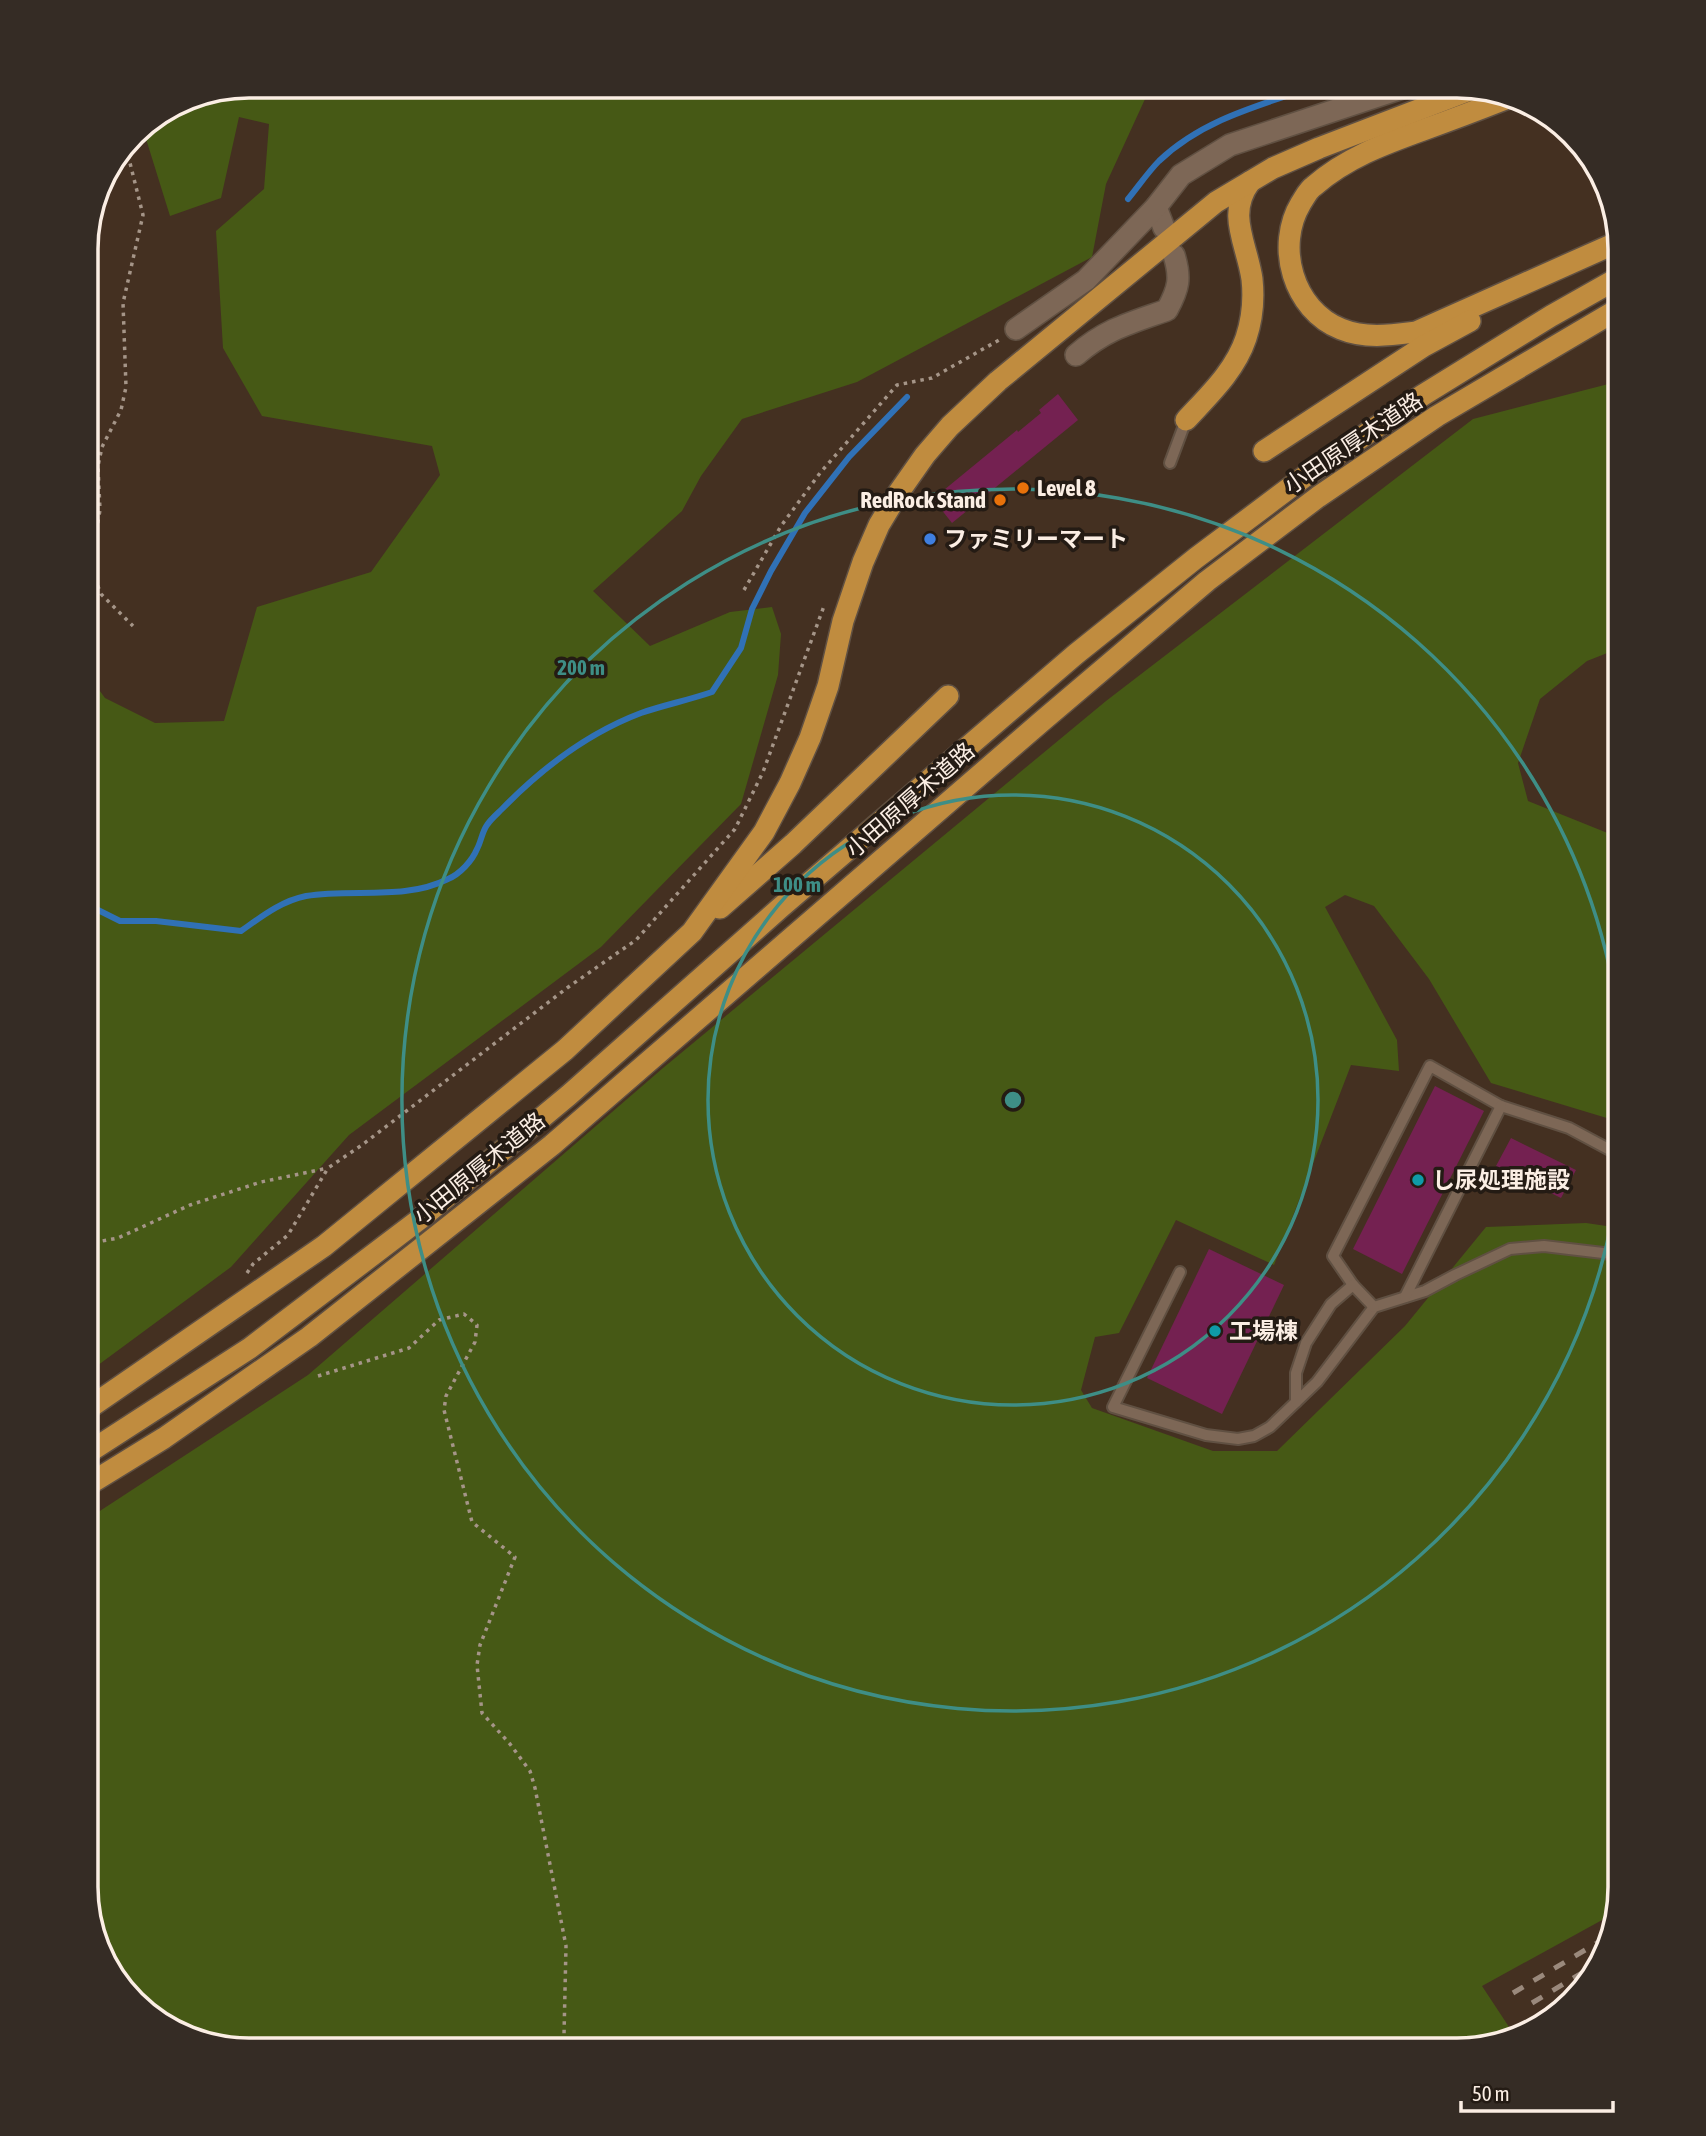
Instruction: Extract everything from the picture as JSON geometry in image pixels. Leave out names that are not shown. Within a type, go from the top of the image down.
[{"type":"highway","points":[[692,932],[764,832],[790,783],[810,738],[828,686],[843,621],[879,525],[925,455],[950,426],[998,381],[1216,202],[1252,179],[1319,148],[1449,98]]},
{"type":"highway","points":[[1495,103],[1367,150],[1310,188],[1295,214],[1288,244],[1290,264],[1307,302],[1319,316],[1341,329],[1365,335],[1416,332],[1608,246]]},
{"type":"highway","points":[[1186,420],[1224,379],[1246,338],[1253,305],[1252,280],[1238,220],[1238,203],[1252,179]]},
{"type":"highway","points":[[1264,451],[1424,346],[1592,253]]},
{"type":"highway","name":"小田原厚木道路","points":[[98,1446],[250,1348],[420,1219],[569,1094],[780,908],[1076,654],[1195,558],[1304,477],[1423,395],[1608,284]]},
{"type":"highway","name":"小田原厚木道路","points":[[98,1479],[164,1438],[309,1337],[552,1145],[1207,581],[1318,497],[1426,424],[1608,315]]},
{"type":"highway","points":[[98,1402],[324,1246],[565,1050],[692,932],[793,844],[948,696]]},
{"type":"street","points":[[1016,329],[1086,280],[1156,207],[1181,175],[1230,145],[1372,98]]},
{"type":"street","points":[[1156,207],[1164,228]]},
{"type":"street","points":[[1076,355],[1093,340],[1114,329],[1167,310],[1176,294],[1180,276],[1174,255]]},
{"type":"lane","points":[[1170,463],[1186,420]]},
{"type":"lane","points":[[1374,1307],[1353,1285],[1333,1256],[1430,1066],[1501,1106],[1569,1128],[1608,1149]]},
{"type":"lane","points":[[1405,1297],[1501,1106]]},
{"type":"lane","points":[[1180,1272],[1112,1407],[1206,1435],[1238,1439],[1254,1436],[1270,1427],[1317,1382],[1374,1307],[1425,1291],[1510,1249],[1544,1246],[1608,1254]]},
{"type":"lane","points":[[1296,1402],[1296,1373],[1306,1343],[1331,1304],[1353,1285]]},
{"type":"path","points":[[98,524],[98,466],[102,447],[121,410],[126,387],[123,303],[143,215],[129,158]]},
{"type":"path","points":[[744,590],[781,526],[820,473],[897,385],[932,377],[1016,329]]},
{"type":"path","points":[[98,585],[102,594],[132,626]]},
{"type":"path","points":[[98,1242],[118,1238],[190,1205],[261,1182],[328,1168],[567,988],[636,940],[735,829],[763,772],[826,602]]},
{"type":"path","points":[[245,1281],[253,1264],[288,1235],[328,1168]]},
{"type":"path","points":[[318,1376],[409,1348],[439,1320],[464,1314],[477,1325],[475,1342],[446,1396],[444,1410],[472,1522],[515,1556],[480,1645],[477,1665],[482,1713],[530,1771],[535,1788],[566,1946],[565,2038]]},
{"type":"green space","points":[[239,98],[1145,98],[1106,184],[1092,257],[857,382],[742,419],[701,476],[682,511],[593,591],[650,646],[730,612],[772,607],[781,634],[778,675],[741,804],[601,947],[349,1135],[231,1267],[98,1365],[98,688],[105,698],[155,723],[224,721],[257,607],[371,572],[440,475],[432,446],[262,416],[223,348],[216,231],[264,189],[269,124],[239,117],[221,198],[170,216],[146,139],[165,123],[191,109]]},
{"type":"green space","points":[[1608,384],[1608,653],[1587,661],[1540,699],[1518,763],[1528,801],[1608,833],[1608,1118],[1491,1083],[1429,979],[1374,906],[1345,895],[1325,907],[1397,1040],[1399,1071],[1351,1065],[1274,1265],[1176,1220],[1119,1333],[1095,1337],[1081,1390],[1092,1408],[1213,1451],[1277,1451],[1405,1326],[1486,1227],[1586,1223],[1608,1226],[1608,1887],[1605,1919],[1482,1986],[1510,2029],[1477,2037],[239,2038],[200,2030],[165,2013],[149,2001],[123,1971],[114,1954],[106,1936],[98,1897],[98,1512],[308,1375],[663,1068],[1106,701],[1473,419]]},
{"type":"building","points":[[1058,394],[1078,420],[952,523],[933,499],[1041,413],[1039,410]]},
{"type":"building","name":"し尿処理施設","points":[[1435,1086],[1484,1111],[1402,1274],[1353,1249]]},
{"type":"building","points":[[1511,1138],[1576,1170],[1561,1198],[1541,1188],[1538,1193],[1522,1185],[1524,1180],[1496,1166]]},
{"type":"building","name":"工場棟","points":[[1209,1249],[1284,1285],[1222,1414],[1147,1378]]},
{"type":"waterway","points":[[1128,199],[1159,161],[1194,134],[1233,115],[1281,98]]},
{"type":"waterway","points":[[98,910],[120,921],[156,921],[241,931],[264,915],[297,898],[324,894],[414,890],[452,877],[472,858],[485,828],[492,819],[517,794],[566,754],[621,721],[712,692],[741,648],[752,609],[805,513],[849,457],[907,397]]},
{"type":"railway","points":[[1513,1993],[1598,1942]]},
{"type":"railway","points":[[1532,2003],[1581,1973]]},
{"type":"place","name":"Level 8","points":[[1023,488]]},
{"type":"place","name":"RedRock Stand","points":[[1000,500]]},
{"type":"place","name":"ファミリーマート","points":[[930,539]]},
{"type":"place","name":"し尿処理施設","points":[[1418,1180]]},
{"type":"place","name":"工場棟","points":[[1215,1331]]}]
